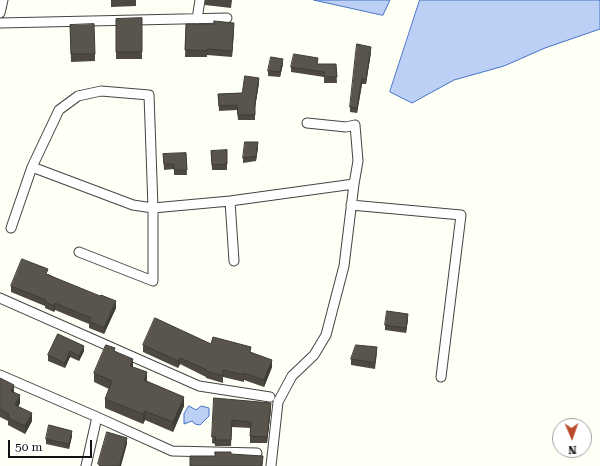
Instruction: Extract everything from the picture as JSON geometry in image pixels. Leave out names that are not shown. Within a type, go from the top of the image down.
[{"type":"street","points":[[0,13],[3,0]]},
{"type":"street","points":[[197,19],[200,0]]},
{"type":"street","points":[[0,24],[227,18]]},
{"type":"street","points":[[11,228],[32,167],[59,110],[78,96],[101,91],[149,95],[153,208],[153,281],[79,252]]},
{"type":"street","points":[[271,466],[278,402],[292,376],[314,355],[326,335],[344,266],[358,161],[355,125],[346,127],[307,123]]},
{"type":"street","points":[[32,167],[133,205],[153,208],[230,201],[354,184]]},
{"type":"street","points":[[230,201],[234,261]]},
{"type":"street","points":[[351,205],[461,215],[442,377]]},
{"type":"street","points":[[0,298],[198,386],[270,397]]},
{"type":"street","points":[[0,375],[172,451],[257,453]]},
{"type":"street","points":[[86,466],[97,417]]},
{"type":"water","points":[[314,0],[390,0],[383,15]]},
{"type":"water","points":[[420,0],[600,0],[600,29],[545,48],[504,66],[454,80],[412,103],[390,92]]},
{"type":"water","points":[[189,406],[196,410],[201,406],[209,408],[209,416],[200,425],[195,424],[192,421],[184,424],[184,414]]},
{"type":"building","points":[[142,18],[142,52],[116,52],[116,19]]},
{"type":"building","points":[[214,21],[234,23],[232,51],[207,49],[207,51],[185,50],[186,24],[214,24]]},
{"type":"building","points":[[94,24],[95,54],[71,54],[70,25]]},
{"type":"building","points":[[357,44],[371,47],[366,79],[362,78],[357,108],[350,107]]},
{"type":"building","points":[[294,54],[318,58],[317,64],[336,64],[337,77],[324,77],[324,72],[291,67]]},
{"type":"building","points":[[271,57],[283,59],[280,72],[268,71]]},
{"type":"building","points":[[245,76],[259,78],[255,103],[255,115],[238,115],[237,105],[219,106],[218,94],[242,93]]},
{"type":"building","points":[[245,142],[258,142],[256,156],[243,158]]},
{"type":"building","points":[[227,150],[227,164],[212,165],[211,151]]},
{"type":"building","points":[[186,153],[187,170],[174,170],[174,164],[164,164],[163,154]]},
{"type":"building","points":[[22,259],[48,269],[46,274],[116,301],[104,328],[89,321],[91,318],[55,303],[54,306],[45,302],[46,300],[11,286]]},
{"type":"building","points":[[387,311],[408,314],[406,328],[385,325]]},
{"type":"building","points":[[155,318],[211,344],[213,337],[251,347],[250,352],[272,360],[264,380],[244,373],[244,375],[223,370],[223,376],[206,371],[207,370],[180,358],[178,361],[143,345]]},
{"type":"building","points":[[58,334],[84,346],[79,356],[70,351],[65,363],[48,355]]},
{"type":"building","points":[[106,345],[115,348],[114,351],[133,359],[130,366],[147,372],[144,380],[184,397],[173,422],[145,411],[143,414],[105,399],[112,381],[94,373]]},
{"type":"building","points":[[356,345],[377,347],[375,363],[351,359]]},
{"type":"building","points":[[0,378],[14,385],[11,391],[20,395],[15,405],[32,413],[25,426],[8,418],[9,414],[0,409]]},
{"type":"building","points":[[214,398],[271,403],[267,437],[250,436],[251,422],[232,420],[231,440],[215,440],[216,437],[212,437]]},
{"type":"building","points":[[49,425],[72,431],[69,444],[46,439]]},
{"type":"building","points":[[107,432],[127,438],[119,466],[99,466],[100,465],[98,464]]},
{"type":"building","points":[[215,452],[231,452],[231,454],[263,456],[262,466],[190,466],[190,456],[215,456]]}]
